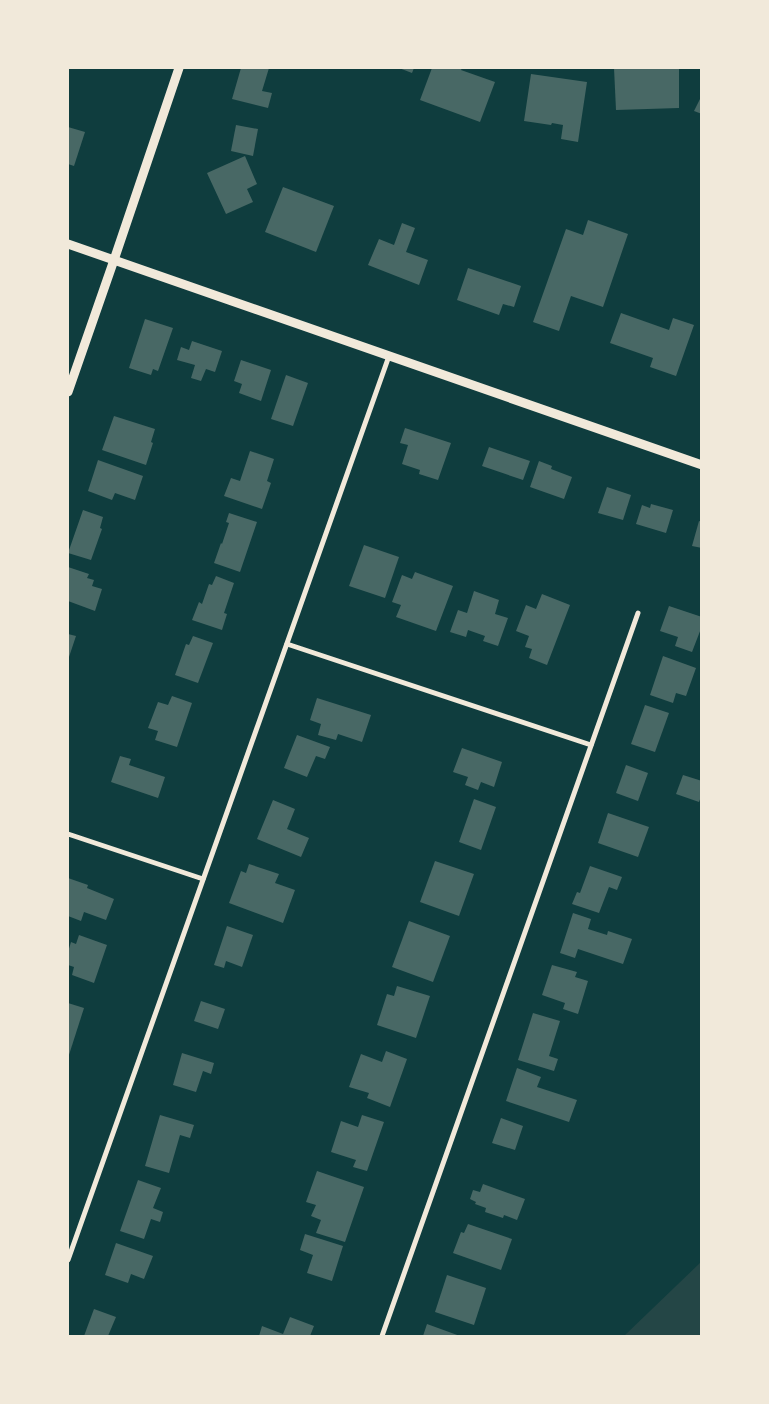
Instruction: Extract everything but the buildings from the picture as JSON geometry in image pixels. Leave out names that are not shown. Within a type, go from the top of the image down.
[{"type":"street","points":[[68,392],[179,68]]},
{"type":"street","points":[[68,244],[702,465]]},
{"type":"street","points":[[68,1260],[389,356]]},
{"type":"street","points":[[382,1336],[638,612]]},
{"type":"street","points":[[287,644],[591,745]]},
{"type":"street","points":[[68,834],[203,879]]},
{"type":"shaded area","points":[[701,1262],[701,1336],[624,1336]]}]
